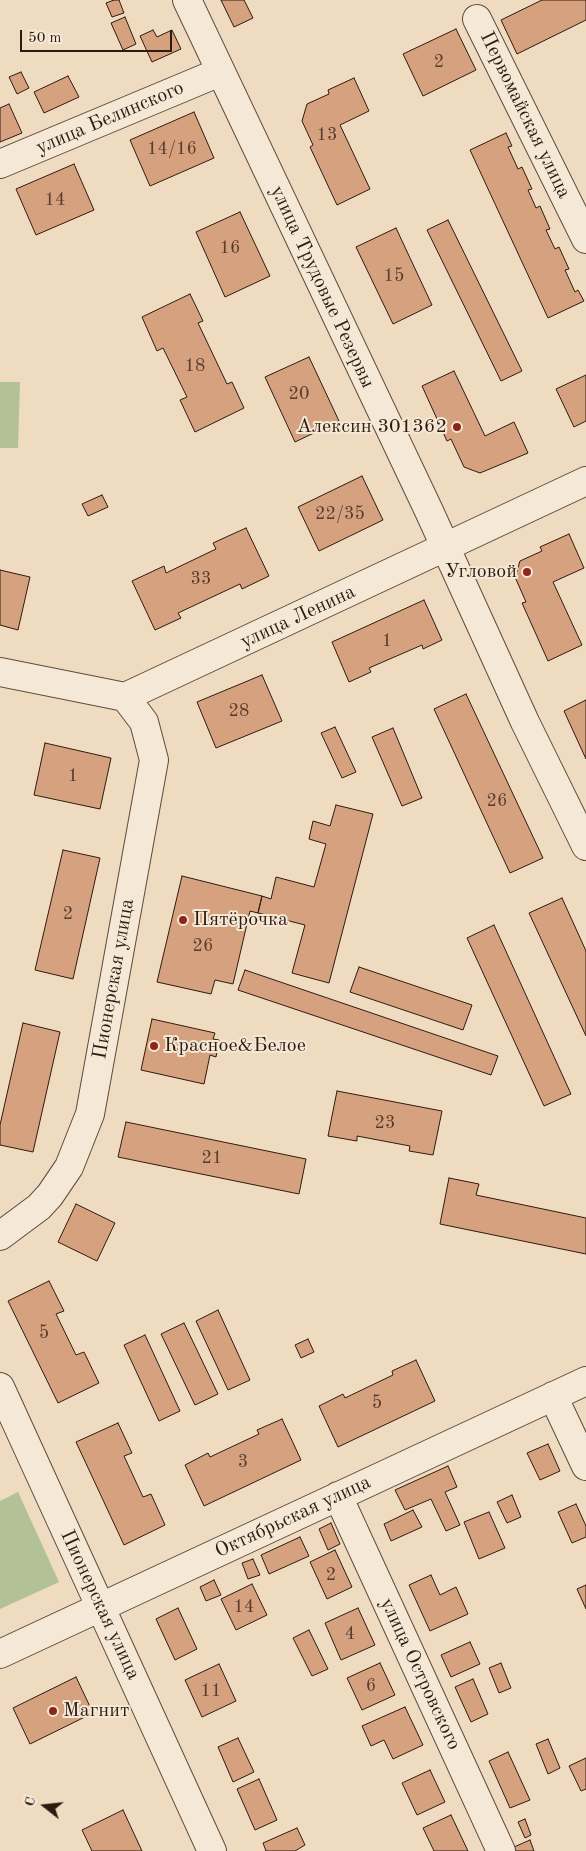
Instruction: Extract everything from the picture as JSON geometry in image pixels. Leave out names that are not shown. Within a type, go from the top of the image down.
[{"type":"street","name":"улица Трудовые Резервы","points":[[187,0],[445,548],[524,722],[586,846]]},
{"type":"street","name":"Первомайская улица","points":[[477,19],[586,239]]},
{"type":"street","name":"улица Белинского","points":[[0,164],[220,72]]},
{"type":"street","name":"улица Ленина","points":[[125,697],[586,481]]},
{"type":"street","points":[[0,672],[125,697]]},
{"type":"street","name":"Пионерская улица","points":[[0,1236],[39,1207],[50,1194],[69,1167],[90,1114],[154,760],[144,722],[125,697]]},
{"type":"street","name":"Октябрьская улица","points":[[0,1654],[586,1381]]},
{"type":"street","name":"Пионерская улица","points":[[0,1387],[212,1851]]},
{"type":"street","points":[[553,1396],[586,1466]]},
{"type":"street","name":"улица Островского","points":[[338,1496],[501,1851]]},
{"type":"green space","points":[[0,382],[20,382],[18,448],[0,448]]},
{"type":"green space","points":[[18,1492],[59,1582],[0,1609],[0,1501]]},
{"type":"building","points":[[119,0],[124,13],[112,17],[106,3]]},
{"type":"building","points":[[221,0],[244,0],[253,18],[234,27]]},
{"type":"building","points":[[542,0],[586,0],[586,20],[517,54],[501,20]]},
{"type":"building","points":[[125,17],[136,44],[123,50],[111,23]]},
{"type":"building","points":[[456,29],[476,70],[423,96],[403,54]]},
{"type":"building","points":[[153,30],[157,37],[172,30],[181,49],[152,62],[140,36]]},
{"type":"building","points":[[21,72],[29,88],[17,94],[9,77]]},
{"type":"building","points":[[68,76],[79,97],[44,113],[34,92]]},
{"type":"building","points":[[354,78],[369,111],[340,125],[370,189],[337,205],[310,147],[313,145],[302,121],[307,104],[329,94],[328,90]]},
{"type":"building","points":[[9,104],[22,133],[0,142],[0,108]]},
{"type":"building","points":[[194,112],[214,158],[150,186],[130,140]]},
{"type":"building","points":[[506,133],[512,146],[508,147],[518,169],[522,167],[532,189],[528,190],[536,208],[540,206],[550,229],[546,230],[555,249],[559,247],[569,269],[565,270],[575,292],[578,290],[584,301],[548,318],[470,150]]},
{"type":"building","points":[[74,164],[94,210],[36,235],[16,189]]},
{"type":"building","points":[[240,212],[270,276],[225,297],[196,232]]},
{"type":"building","points":[[448,220],[522,371],[501,381],[427,230]]},
{"type":"building","points":[[396,228],[432,305],[393,324],[356,247]]},
{"type":"building","points":[[190,294],[203,321],[198,323],[227,384],[232,382],[244,408],[195,432],[180,400],[187,397],[163,348],[157,351],[142,317]]},
{"type":"building","points":[[309,357],[339,421],[295,442],[265,377]]},
{"type":"building","points":[[454,371],[485,436],[514,422],[528,453],[480,473],[464,467],[451,439],[447,441],[422,386]]},
{"type":"building","points":[[586,375],[586,421],[574,427],[556,389]]},
{"type":"building","points":[[362,476],[383,520],[319,551],[298,507]]},
{"type":"building","points":[[102,495],[108,507],[88,516],[82,504]]},
{"type":"building","points":[[246,528],[269,576],[242,589],[240,584],[178,613],[181,618],[155,630],[132,581],[164,566],[166,573],[216,549],[213,543]]},
{"type":"building","points":[[569,534],[584,568],[553,582],[582,645],[548,661],[522,603],[526,602],[515,577],[520,561],[542,551],[540,547]]},
{"type":"building","points":[[0,570],[30,577],[18,630],[0,625]]},
{"type":"building","points":[[424,600],[442,640],[423,649],[422,645],[369,668],[371,672],[349,682],[332,642]]},
{"type":"building","points":[[262,675],[282,721],[216,748],[197,702]]},
{"type":"building","points":[[466,694],[543,858],[510,873],[434,709]]},
{"type":"building","points":[[586,700],[586,759],[564,711]]},
{"type":"building","points":[[335,727],[356,772],[342,778],[321,733]]},
{"type":"building","points":[[393,728],[422,798],[402,806],[372,737]]},
{"type":"building","points":[[45,743],[111,758],[100,809],[34,795]]},
{"type":"building","points":[[336,805],[373,814],[329,983],[292,973],[305,925],[258,913],[262,896],[271,899],[276,877],[314,887],[326,844],[309,839],[313,821],[330,826]]},
{"type":"building","points":[[63,850],[100,858],[73,979],[35,970]]},
{"type":"building","points":[[182,876],[262,896],[258,913],[250,911],[233,984],[215,980],[211,994],[157,982]]},
{"type":"building","points":[[562,898],[586,951],[586,1036],[529,913]]},
{"type":"building","points":[[494,925],[571,1094],[544,1106],[467,938]]},
{"type":"building","points":[[359,967],[472,1005],[463,1030],[350,992]]},
{"type":"building","points":[[245,970],[498,1056],[491,1075],[238,990]]},
{"type":"building","points":[[152,1019],[215,1033],[213,1039],[219,1040],[216,1057],[210,1055],[204,1084],[141,1070]]},
{"type":"building","points":[[23,1023],[60,1032],[33,1152],[0,1145],[0,1125]]},
{"type":"building","points":[[337,1091],[442,1111],[433,1155],[409,1151],[410,1146],[357,1136],[357,1141],[328,1136]]},
{"type":"building","points":[[126,1122],[306,1159],[299,1194],[118,1157]]},
{"type":"building","points":[[449,1178],[479,1184],[476,1195],[586,1218],[586,1254],[440,1224]]},
{"type":"building","points":[[76,1204],[115,1223],[97,1261],[58,1242]]},
{"type":"building","points":[[49,1281],[64,1311],[56,1314],[76,1355],[84,1352],[99,1383],[58,1403],[8,1301]]},
{"type":"building","points":[[218,1310],[250,1380],[228,1390],[196,1321]]},
{"type":"building","points":[[184,1323],[218,1394],[195,1405],[161,1334]]},
{"type":"building","points":[[145,1335],[180,1411],[159,1421],[124,1345]]},
{"type":"building","points":[[308,1339],[314,1352],[301,1358],[295,1345]]},
{"type":"building","points":[[416,1360],[435,1401],[338,1447],[319,1406],[343,1394],[345,1398],[393,1375],[392,1371]]},
{"type":"building","points":[[282,1419],[301,1460],[204,1506],[185,1465],[208,1453],[210,1457],[259,1434],[257,1430]]},
{"type":"building","points":[[118,1423],[132,1453],[124,1456],[143,1497],[151,1494],[165,1525],[124,1545],[76,1442]]},
{"type":"building","points":[[548,1444],[560,1471],[540,1480],[527,1453]]},
{"type":"building","points":[[448,1466],[457,1487],[445,1492],[460,1525],[446,1531],[431,1499],[405,1510],[395,1490]]},
{"type":"building","points":[[512,1495],[521,1517],[507,1523],[497,1502]]},
{"type":"building","points":[[576,1504],[586,1526],[586,1537],[572,1543],[558,1512]]},
{"type":"building","points":[[413,1510],[422,1527],[391,1541],[384,1524]]},
{"type":"building","points":[[489,1512],[505,1548],[479,1559],[464,1522]]},
{"type":"building","points":[[331,1523],[340,1544],[328,1550],[319,1529]]},
{"type":"building","points":[[300,1537],[309,1556],[269,1574],[261,1555]]},
{"type":"building","points":[[335,1550],[352,1587],[327,1599],[310,1562]]},
{"type":"building","points":[[253,1559],[260,1575],[248,1579],[242,1563]]},
{"type":"building","points":[[431,1575],[440,1595],[456,1587],[468,1614],[430,1631],[409,1585]]},
{"type":"building","points":[[214,1580],[221,1595],[206,1601],[200,1587]]},
{"type":"building","points":[[252,1584],[267,1615],[236,1630],[221,1599]]},
{"type":"building","points":[[586,1585],[586,1609],[577,1589]]},
{"type":"building","points":[[178,1608],[197,1649],[175,1660],[156,1619]]},
{"type":"building","points":[[358,1608],[375,1645],[341,1660],[325,1623]]},
{"type":"building","points":[[309,1630],[328,1669],[312,1676],[293,1638]]},
{"type":"building","points":[[470,1642],[480,1664],[451,1677],[441,1655]]},
{"type":"building","points":[[380,1663],[395,1695],[362,1710],[347,1678]]},
{"type":"building","points":[[501,1663],[511,1688],[499,1693],[489,1668]]},
{"type":"building","points":[[219,1664],[236,1701],[202,1717],[185,1680]]},
{"type":"building","name":"Магнит","points":[[76,1677],[93,1713],[30,1744],[13,1708]]},
{"type":"building","points":[[473,1679],[488,1714],[471,1722],[455,1687]]},
{"type":"building","points":[[405,1707],[423,1745],[393,1759],[384,1740],[371,1746],[362,1726]]},
{"type":"building","points":[[238,1738],[254,1772],[233,1782],[218,1747]]},
{"type":"building","points":[[548,1739],[560,1768],[548,1774],[536,1744]]},
{"type":"building","points":[[508,1752],[530,1800],[510,1808],[489,1761]]},
{"type":"building","points":[[586,1758],[586,1789],[581,1791],[569,1766]]},
{"type":"building","points":[[430,1770],[445,1802],[417,1815],[402,1783]]},
{"type":"building","points":[[259,1779],[277,1820],[255,1830],[237,1789]]},
{"type":"building","points":[[123,1810],[142,1851],[92,1851],[82,1830]]},
{"type":"building","points":[[451,1815],[468,1851],[434,1851],[423,1828]]},
{"type":"building","points":[[525,1819],[531,1835],[525,1838],[518,1822]]},
{"type":"building","points":[[297,1828],[305,1845],[295,1851],[266,1851],[263,1843]]},
{"type":"building","points":[[530,1840],[534,1851],[516,1851],[514,1847]]},
{"type":"place","name":"Алексин 301362","points":[[457,427]]},
{"type":"place","name":"Угловой","points":[[527,572]]},
{"type":"place","name":"Пятёрочка","points":[[183,920]]},
{"type":"place","name":"Красное&Белое","points":[[154,1046]]},
{"type":"place","name":"Магнит","points":[[53,1711]]}]
